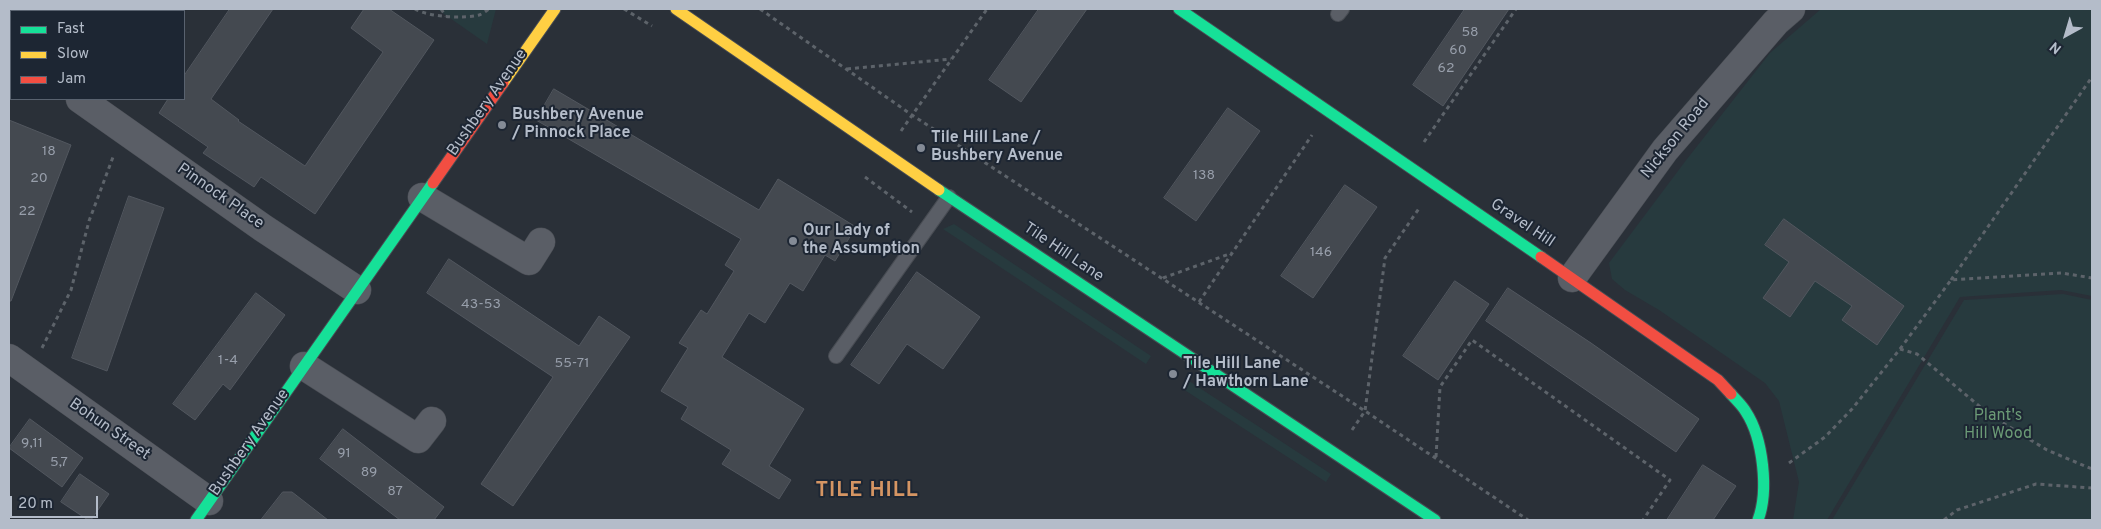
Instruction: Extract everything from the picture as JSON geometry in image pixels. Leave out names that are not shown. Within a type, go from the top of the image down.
[{"type":"street","name":"Bushbery Avenue","points":[[203,511],[422,196],[555,9]]},
{"type":"street","name":"Tile Hill Lane","points":[[676,9],[949,197],[1349,463],[1429,519]]},
{"type":"street","name":"Gravel Hill","points":[[1179,9],[1710,374],[1746,411],[1759,441],[1764,483],[1763,506],[1758,520]]},
{"type":"street","name":"Nickson Road","points":[[1572,278],[1665,150],[1777,13]]},
{"type":"street","name":"Pinnock Place","points":[[84,100],[263,228],[357,290]]},
{"type":"street","points":[[422,196],[529,260],[541,242]]},
{"type":"street","name":"Bohun Street","points":[[18,365],[203,511]]},
{"type":"street","points":[[304,366],[418,439],[432,420]]},
{"type":"lane","points":[[836,356],[949,197]]},
{"type":"path","points":[[416,9],[420,12],[447,17],[479,15],[489,9]]},
{"type":"path","points":[[441,9],[447,17]]},
{"type":"path","points":[[760,9],[912,115],[1365,411],[1528,520]]},
{"type":"path","points":[[897,137],[987,9]]},
{"type":"path","points":[[1408,165],[1516,9]]},
{"type":"path","points":[[847,69],[951,59]]},
{"type":"path","points":[[1764,483],[1825,437],[1852,409],[1951,280],[2092,77]]},
{"type":"path","points":[[1199,302],[1329,111]]},
{"type":"path","points":[[18,365],[47,339],[71,290],[89,220],[112,158],[129,133]]},
{"type":"path","points":[[1349,463],[1361,445],[1347,436],[1365,411],[1385,258],[1436,185]]},
{"type":"path","points":[[1162,278],[1232,252]]},
{"type":"path","points":[[1951,280],[2062,272],[2092,278]]},
{"type":"path","points":[[1436,458],[1440,387],[1472,340],[1670,480],[1643,520]]},
{"type":"path","points":[[1900,348],[1917,354],[1990,415],[2047,450],[2092,469]]},
{"type":"path","points":[[1944,520],[1957,510],[2036,484],[2092,488]]},
{"type":"green space","points":[[437,9],[496,9],[487,44]]},
{"type":"green space","points":[[1821,9],[2092,9],[2092,296],[2061,290],[1960,297],[1827,520],[1793,520],[1799,482],[1779,401],[1765,383],[1659,310],[1625,290],[1612,279],[1609,263],[1770,53]]},
{"type":"green space","points":[[954,224],[1151,356],[1146,364],[943,229]]},
{"type":"green space","name":"Plant's Hill Wood","points":[[2063,294],[2092,300],[2092,520],[1832,520],[1964,300]]},
{"type":"green space","points":[[1189,381],[1331,474],[1326,482],[1183,389]]},
{"type":"building","points":[[230,9],[273,9],[211,99],[238,121],[305,166],[383,52],[351,28],[364,9],[389,9],[434,40],[315,214],[261,177],[254,187],[203,153],[208,147],[159,113],[167,100],[185,100],[185,75]]},
{"type":"building","points":[[1039,9],[1087,9],[1021,102],[989,80]]},
{"type":"building","points":[[1465,9],[1509,9],[1443,106],[1413,85]]},
{"type":"building","points":[[554,89],[759,210],[778,179],[856,227],[835,261],[825,255],[803,291],[790,283],[765,323],[749,313],[722,357],[804,409],[769,466],[791,480],[779,499],[722,464],[731,450],[681,419],[688,407],[661,391],[688,348],[679,343],[701,310],[707,314],[734,271],[725,265],[741,239],[536,120]]},
{"type":"building","points":[[1228,108],[1260,131],[1196,221],[1164,198]]},
{"type":"building","points":[[9,120],[71,145],[11,301],[9,301]]},
{"type":"building","points":[[1345,185],[1377,207],[1313,298],[1281,276]]},
{"type":"building","points":[[129,196],[164,208],[107,371],[72,358]]},
{"type":"building","points":[[1784,219],[1904,306],[1877,345],[1842,320],[1852,306],[1815,281],[1790,317],[1763,298],[1789,262],[1765,245]]},
{"type":"building","points":[[449,259],[579,346],[599,316],[630,337],[513,506],[481,484],[553,377],[427,293]]},
{"type":"building","points":[[917,272],[980,317],[943,369],[907,344],[879,384],[851,365]]},
{"type":"building","points":[[1455,281],[1489,304],[1438,380],[1403,356]]},
{"type":"building","points":[[1508,288],[1591,343],[1699,419],[1676,452],[1486,321]]},
{"type":"building","points":[[256,293],[285,315],[230,390],[223,384],[195,420],[173,404]]},
{"type":"building","points":[[30,419],[83,458],[62,487],[9,448]]},
{"type":"building","points":[[343,429],[444,507],[434,520],[400,520],[320,459]]},
{"type":"building","points":[[1703,465],[1736,486],[1713,520],[1667,520]]},
{"type":"building","points":[[80,474],[109,494],[91,520],[88,520],[61,502]]},
{"type":"building","points":[[283,492],[292,492],[328,520],[261,520]]},
{"type":"traffic: fast","points":[[1179,9],[1541,257]]},
{"type":"traffic: fast","points":[[196,520],[433,183]]},
{"type":"traffic: fast","points":[[939,190],[1435,520]]},
{"type":"traffic: fast","points":[[1731,394],[1744,409],[1757,436],[1764,480],[1758,520]]},
{"type":"traffic: slow","points":[[503,83],[555,9]]},
{"type":"traffic: slow","points":[[676,9],[939,190]]},
{"type":"traffic: jam","points":[[433,183],[503,83]]},
{"type":"traffic: jam","points":[[1541,257],[1718,380],[1731,394]]},
{"type":"place","name":"Bushbery Avenue / Pinnock Place","points":[[502,125]]},
{"type":"place","name":"Tile Hill Lane / Bushbery Avenue","points":[[921,148]]},
{"type":"place","name":"Our Lady of the Assumption","points":[[793,241]]},
{"type":"place","name":"Tile Hill Lane / Hawthorn Lane","points":[[1173,374]]},
{"type":"district","name":"TILE HILL","points":[[867,492]]}]
